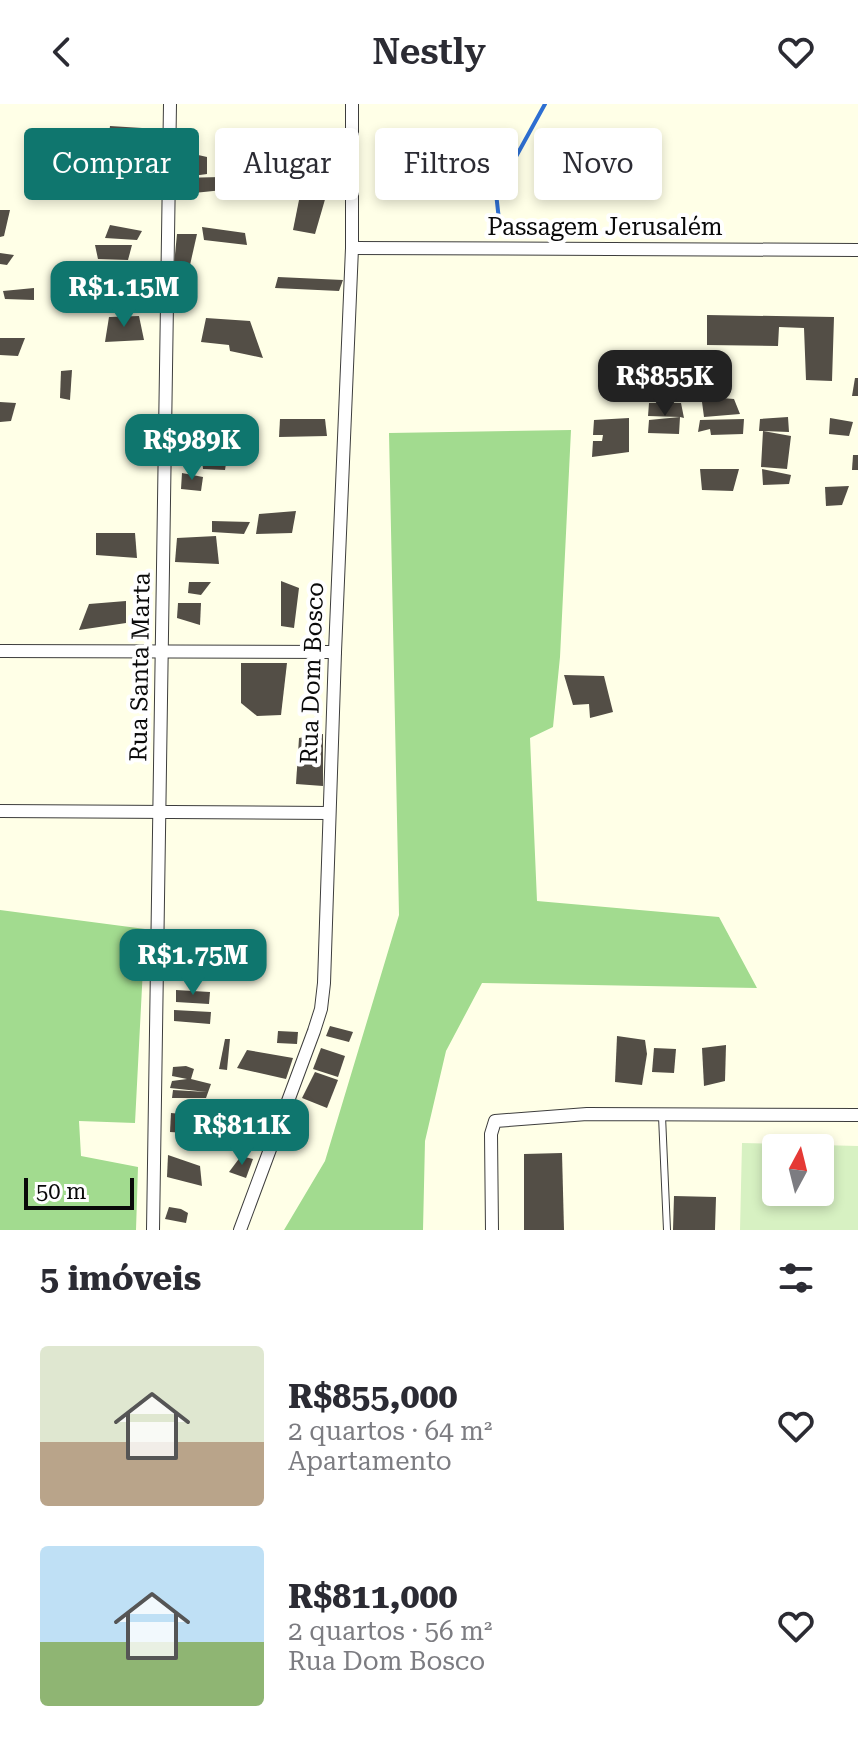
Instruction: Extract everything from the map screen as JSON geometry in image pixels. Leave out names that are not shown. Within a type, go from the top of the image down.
[{"type":"street","name":"Rua Santa Marta","points":[[153,1230],[170,104]]},
{"type":"street","name":"Rua Dom Bosco","points":[[240,1230],[321,1009],[324,983],[352,248],[352,104]]},
{"type":"street","name":"Passagem Jerusalém","points":[[352,248],[858,250]]},
{"type":"street","points":[[0,651],[335,652]]},
{"type":"street","points":[[0,811],[329,813]]},
{"type":"street","points":[[492,1230],[491,1134],[495,1121],[587,1114],[858,1115]]},
{"type":"lane","points":[[662,1116],[667,1230]]},
{"type":"green space","points":[[571,430],[560,657],[553,727],[530,738],[537,901],[719,917],[757,988],[482,983],[446,1051],[425,1141],[423,1230],[284,1230],[325,1161],[399,915],[389,433]]},
{"type":"green space","points":[[0,910],[145,929],[135,1123],[79,1121],[81,1156],[138,1167],[136,1230],[0,1230]]},
{"type":"green space","points":[[742,1143],[762,1144],[762,1206],[834,1206],[834,1145],[858,1146],[858,1230],[740,1230]]},
{"type":"building","points":[[199,155],[207,157],[207,174],[199,175]]},
{"type":"building","points":[[215,177],[215,191],[199,192],[199,178]]},
{"type":"building","points":[[299,200],[325,200],[315,234],[293,230]]},
{"type":"building","points":[[0,210],[10,210],[4,236],[0,237]]},
{"type":"building","points":[[110,225],[142,231],[137,240],[105,238]]},
{"type":"building","points":[[202,227],[245,233],[247,245],[204,240]]},
{"type":"building","points":[[177,234],[197,234],[190,265],[174,265]]},
{"type":"building","points":[[95,245],[132,245],[128,260],[98,259]]},
{"type":"building","points":[[0,253],[14,255],[7,265],[0,264]]},
{"type":"building","points":[[278,277],[343,280],[339,291],[275,288]]},
{"type":"building","points":[[34,288],[34,300],[5,299],[3,291]]},
{"type":"building","points":[[141,296],[145,305],[102,312],[109,302]]},
{"type":"building","points":[[707,315],[834,317],[832,381],[806,380],[804,328],[779,327],[778,346],[707,345]]},
{"type":"building","points":[[139,316],[144,340],[105,342],[109,317]]},
{"type":"building","points":[[206,318],[250,321],[263,358],[230,351],[229,345],[201,342]]},
{"type":"building","points":[[0,338],[25,338],[18,356],[0,355]]},
{"type":"building","points":[[72,370],[70,400],[60,398],[61,371]]},
{"type":"building","points":[[855,378],[858,378],[858,396],[852,396]]},
{"type":"building","points":[[718,386],[722,398],[734,399],[740,414],[704,417],[700,387]]},
{"type":"building","points":[[0,402],[16,403],[11,421],[0,422]]},
{"type":"building","points":[[649,403],[681,403],[684,418],[648,416]]},
{"type":"building","points":[[680,417],[679,434],[648,433],[649,420]]},
{"type":"building","points":[[788,417],[789,432],[759,431],[760,419]]},
{"type":"building","points":[[629,418],[629,452],[592,457],[593,441],[602,441],[603,435],[593,435],[594,420]]},
{"type":"building","points":[[830,418],[853,422],[849,436],[829,434]]},
{"type":"building","points":[[280,419],[325,419],[327,436],[279,437]]},
{"type":"building","points":[[744,419],[743,434],[711,435],[710,429],[698,432],[700,420]]},
{"type":"building","points":[[763,431],[791,436],[787,469],[761,467]]},
{"type":"building","points":[[201,449],[228,451],[225,470],[203,469]]},
{"type":"building","points":[[853,455],[858,455],[858,470],[852,470]]},
{"type":"building","points":[[700,469],[739,469],[733,491],[702,490]]},
{"type":"building","points":[[762,469],[791,475],[789,484],[763,485]]},
{"type":"building","points":[[182,473],[203,477],[201,491],[181,489]]},
{"type":"building","points":[[849,486],[842,505],[826,506],[825,487]]},
{"type":"building","points":[[296,511],[292,533],[256,534],[259,514]]},
{"type":"building","points":[[212,521],[250,522],[244,534],[212,532]]},
{"type":"building","points":[[96,533],[135,533],[137,558],[96,555]]},
{"type":"building","points":[[216,536],[219,564],[175,562],[177,538]]},
{"type":"building","points":[[281,581],[299,588],[294,628],[281,626]]},
{"type":"building","points":[[189,582],[211,582],[201,595],[188,593]]},
{"type":"building","points":[[126,601],[126,623],[79,630],[89,604]]},
{"type":"building","points":[[178,603],[201,603],[200,625],[177,618]]},
{"type":"building","points":[[241,663],[287,663],[281,715],[257,716],[241,703]]},
{"type":"building","points":[[564,675],[604,676],[613,712],[590,718],[589,704],[573,705]]},
{"type":"building","points":[[323,734],[323,786],[296,784],[299,738]]},
{"type":"building","points":[[176,990],[210,992],[209,1004],[176,1002]]},
{"type":"building","points":[[174,1010],[211,1012],[210,1024],[174,1021]]},
{"type":"building","points":[[330,1026],[353,1032],[349,1042],[326,1036]]},
{"type":"building","points":[[278,1031],[298,1032],[297,1044],[277,1043]]},
{"type":"building","points":[[617,1036],[645,1040],[647,1054],[642,1085],[615,1082]]},
{"type":"building","points":[[225,1039],[230,1039],[227,1070],[219,1069]]},
{"type":"building","points":[[726,1045],[725,1081],[704,1086],[702,1048]]},
{"type":"building","points":[[321,1048],[345,1056],[338,1077],[313,1069]]},
{"type":"building","points":[[654,1048],[676,1049],[674,1073],[652,1072]]},
{"type":"building","points":[[247,1050],[293,1058],[286,1079],[237,1068]]},
{"type":"building","points":[[173,1067],[194,1069],[191,1079],[211,1084],[206,1098],[172,1098],[173,1090],[207,1092],[170,1088],[172,1081],[187,1079],[172,1076]]},
{"type":"building","points":[[315,1072],[338,1080],[327,1108],[302,1098]]},
{"type":"building","points":[[224,1104],[265,1117],[263,1126],[222,1112]]},
{"type":"building","points":[[171,1113],[217,1117],[217,1135],[170,1132]]},
{"type":"building","points":[[562,1153],[564,1230],[524,1230],[524,1154]]},
{"type":"building","points":[[168,1155],[200,1166],[202,1186],[167,1177]]},
{"type":"building","points":[[241,1156],[253,1159],[246,1178],[229,1172]]},
{"type":"building","points":[[674,1196],[716,1197],[715,1230],[673,1230]]},
{"type":"building","points":[[169,1207],[188,1213],[186,1223],[165,1219]]},
{"type":"waterway","points":[[500,229],[496,193],[545,104]]}]
